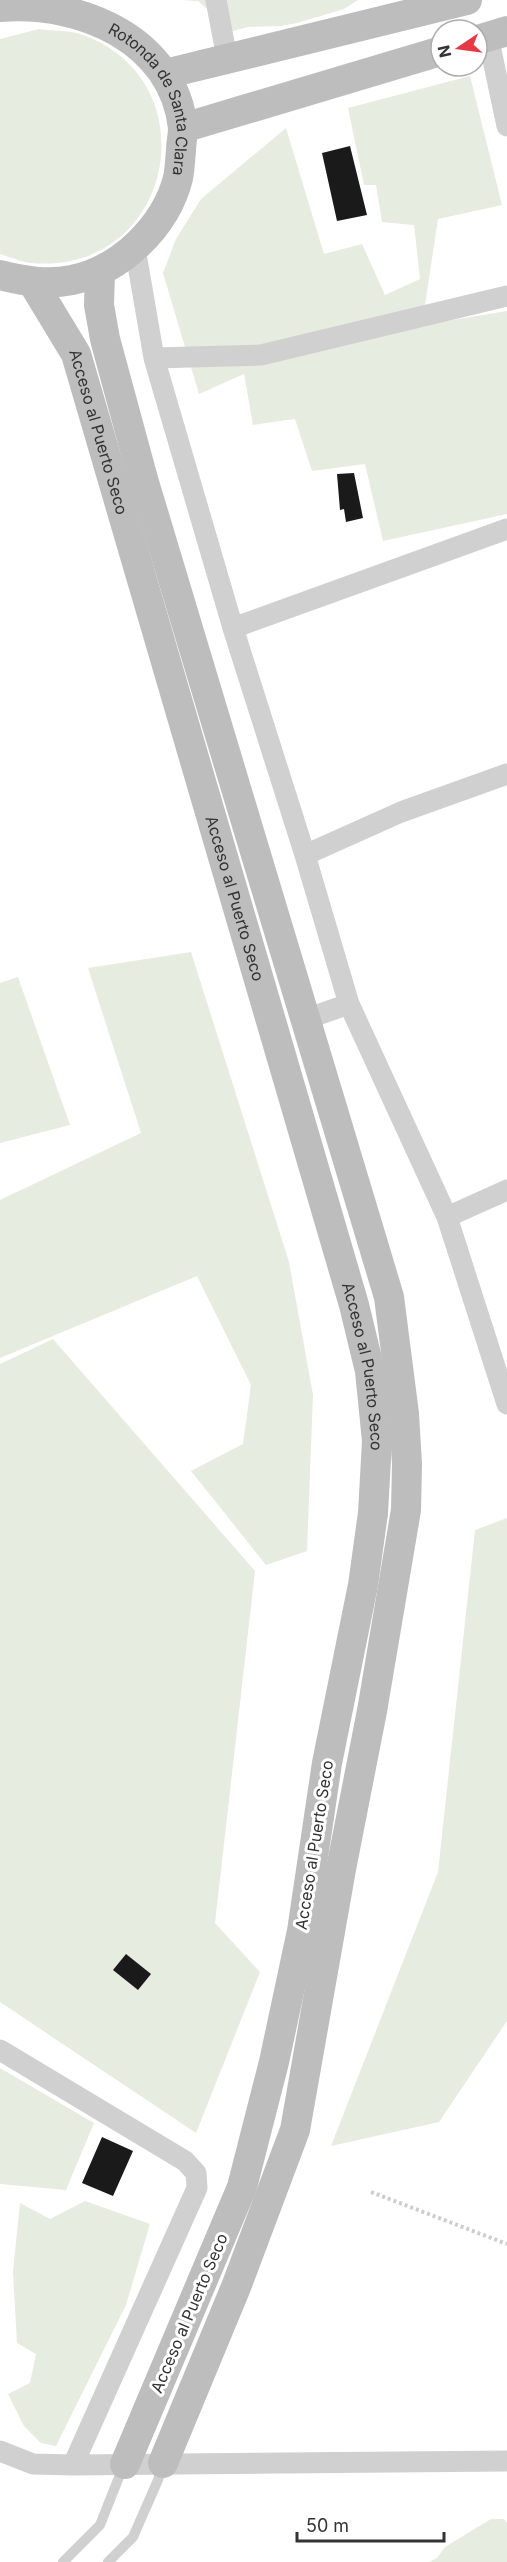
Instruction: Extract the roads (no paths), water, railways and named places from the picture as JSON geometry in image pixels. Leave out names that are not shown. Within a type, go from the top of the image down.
[{"type":"main road","name":"Rotonda de Santa Clara","points":[[0,7],[17,2],[57,0],[96,11],[130,31],[165,74],[173,91],[183,128],[178,178],[162,216],[135,248],[100,271],[71,280],[33,283],[0,275]]},
{"type":"main road","points":[[165,74],[467,0]]},
{"type":"main road","points":[[183,128],[429,55]]},
{"type":"main road","name":"Acceso al Puerto Seco","points":[[100,271],[99,305],[110,361],[143,479],[389,1297],[404,1414],[407,1464],[406,1510],[372,1711],[341,1869],[295,2130],[236,2287],[163,2463]]},
{"type":"main road","name":"Acceso al Puerto Seco","points":[[33,283],[76,354],[354,1305],[370,1371],[377,1441],[373,1513],[363,1585],[327,1763],[302,1931],[274,2062],[242,2187],[125,2464]]},
{"type":"street","points":[[216,0],[227,58]]},
{"type":"street","points":[[491,36],[507,126]]},
{"type":"street","points":[[135,248],[154,358],[233,628],[305,855],[349,1004],[447,1217],[507,1404]]},
{"type":"street","points":[[154,358],[261,355],[507,296]]},
{"type":"street","points":[[233,628],[507,529]]},
{"type":"street","points":[[305,855],[401,812],[507,774]]},
{"type":"street","points":[[306,1019],[349,1004]]},
{"type":"street","points":[[447,1217],[507,1190]]},
{"type":"street","points":[[0,2050],[185,2161],[196,2173],[197,2188],[73,2465]]},
{"type":"street","points":[[0,2451],[33,2464],[73,2465],[507,2461]]},
{"type":"lane","points":[[108,2562],[133,2537],[163,2463]]},
{"type":"lane","points":[[63,2562],[100,2525],[125,2464]]}]
